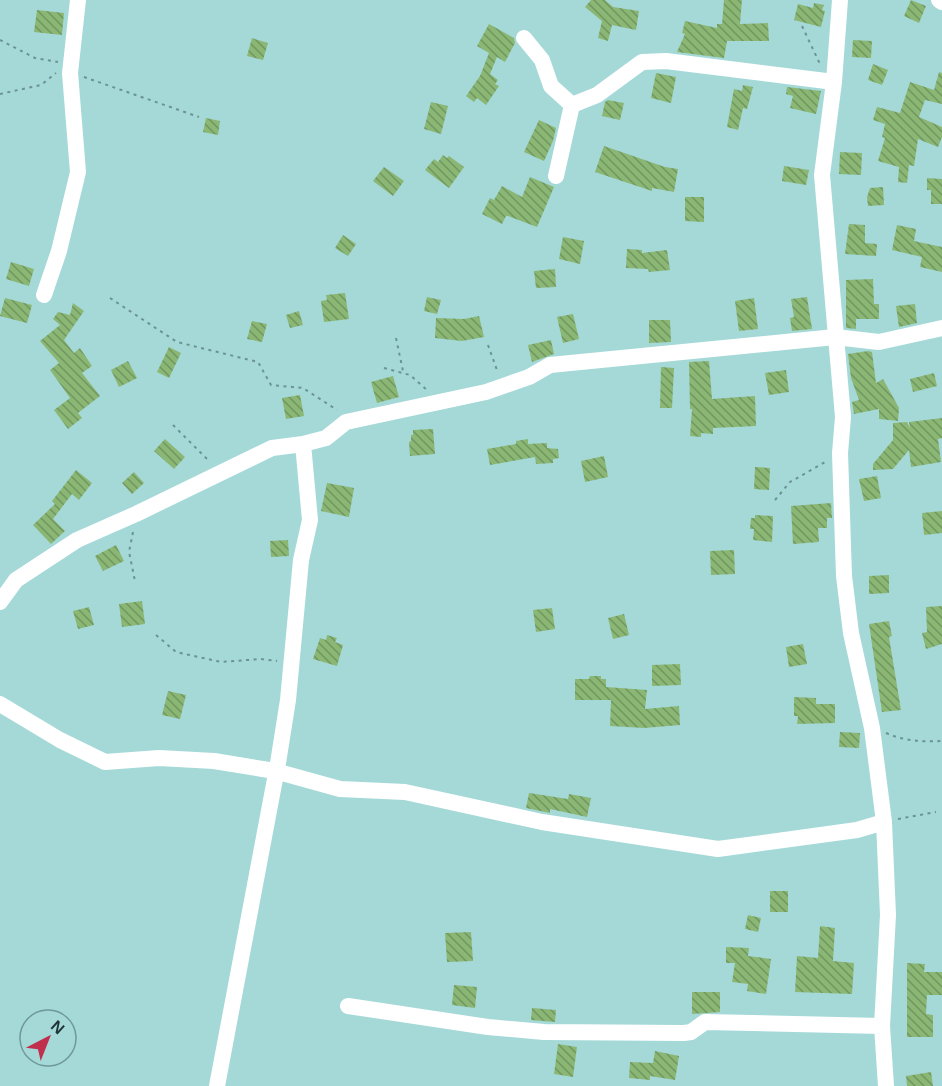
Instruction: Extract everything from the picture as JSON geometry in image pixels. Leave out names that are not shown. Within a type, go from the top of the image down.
[{"type":"street","points":[[44,295],[59,250],[78,172],[70,67],[78,0]]},
{"type":"street","points":[[840,0],[834,82],[822,175],[843,417],[840,453],[844,576],[851,633],[872,728],[884,822],[888,915],[882,1026],[886,1086]]},
{"type":"street","points":[[524,38],[542,60],[551,86],[572,105]]},
{"type":"street","points":[[572,105],[597,95],[642,62],[666,61],[834,82]]},
{"type":"street","points":[[556,176],[572,105]]},
{"type":"street","points":[[0,602],[16,580],[51,555],[78,540],[272,448],[326,438],[346,422],[486,392],[529,377],[550,365],[835,337],[879,342],[942,329]]},
{"type":"street","points":[[216,1086],[280,752],[292,662],[301,560],[310,520],[303,444]]},
{"type":"street","points":[[0,704],[60,740],[105,762],[159,758],[214,761],[275,771],[340,789],[405,792],[542,822],[718,849],[857,830],[884,822]]},
{"type":"street","points":[[348,1006],[488,1027],[544,1032],[684,1033],[691,1032],[705,1022],[882,1026]]},
{"type":"path","points":[[802,26],[821,66],[834,82]]},
{"type":"path","points":[[0,40],[35,58],[70,67],[199,117]]},
{"type":"path","points":[[0,94],[41,85],[70,67]]},
{"type":"path","points":[[110,298],[177,342],[258,362],[270,385],[303,388],[317,399],[336,408],[346,422]]},
{"type":"path","points":[[396,338],[403,371]]},
{"type":"path","points":[[488,345],[499,373],[508,384]]},
{"type":"path","points":[[384,368],[403,371],[434,397],[445,401]]},
{"type":"path","points":[[173,424],[206,458],[216,463],[237,465]]},
{"type":"path","points":[[775,500],[790,482],[840,453]]},
{"type":"path","points":[[135,581],[129,552],[136,514]]},
{"type":"path","points":[[156,635],[176,652],[221,662],[261,659],[292,662]]},
{"type":"path","points":[[872,728],[900,739],[942,741]]},
{"type":"path","points":[[884,822],[936,812]]},
{"type":"building","points":[[591,0],[605,0],[613,7],[639,11],[636,30],[612,25],[608,41],[598,38],[602,21],[585,7]]},
{"type":"building","points":[[724,0],[742,0],[740,24],[768,23],[769,41],[727,41],[724,58],[677,52],[685,34],[682,33],[685,21],[717,28],[717,24],[722,24]]},
{"type":"building","points":[[911,0],[926,6],[919,23],[904,16]]},
{"type":"building","points":[[814,3],[824,5],[822,10],[825,11],[821,27],[794,20],[798,4],[813,8]]},
{"type":"building","points":[[37,10],[64,13],[62,35],[34,32]]},
{"type":"building","points":[[489,24],[514,38],[515,43],[505,62],[497,57],[490,74],[498,80],[495,84],[499,86],[486,105],[477,98],[474,102],[466,96],[480,76],[489,53],[477,46]]},
{"type":"building","points":[[252,38],[268,43],[263,60],[247,56]]},
{"type":"building","points":[[853,40],[872,41],[871,58],[852,57]]},
{"type":"building","points":[[873,64],[888,70],[882,85],[868,80]]},
{"type":"building","points":[[939,72],[942,73],[942,104],[925,100],[919,117],[942,127],[942,137],[938,147],[918,139],[914,166],[909,165],[907,183],[898,182],[899,167],[878,161],[885,138],[882,137],[885,124],[873,120],[877,107],[900,113],[910,82],[934,90]]},
{"type":"building","points":[[656,73],[676,77],[671,103],[651,98]]},
{"type":"building","points":[[743,85],[753,87],[747,109],[743,108],[738,130],[727,127],[734,89],[742,91]]},
{"type":"building","points":[[787,87],[821,91],[816,114],[790,108],[793,96],[786,94]]},
{"type":"building","points":[[608,100],[624,103],[620,120],[602,116],[605,102]]},
{"type":"building","points":[[431,102],[448,106],[441,134],[424,129]]},
{"type":"building","points":[[206,118],[220,121],[218,135],[203,132]]},
{"type":"building","points":[[539,120],[556,128],[544,161],[524,152]]},
{"type":"building","points":[[604,146],[665,167],[678,169],[674,192],[652,188],[652,191],[595,172]]},
{"type":"building","points":[[840,152],[862,153],[861,175],[839,174]]},
{"type":"building","points":[[443,155],[447,158],[449,156],[464,167],[449,188],[425,170],[434,159],[438,162]]},
{"type":"building","points":[[784,166],[809,170],[806,185],[782,181]]},
{"type":"building","points":[[384,167],[404,181],[393,196],[373,181]]},
{"type":"building","points":[[530,177],[554,187],[537,227],[508,216],[502,224],[482,214],[490,198],[494,200],[502,186],[522,197]]},
{"type":"building","points":[[927,178],[942,179],[942,204],[931,204],[931,190],[927,190]]},
{"type":"building","points":[[883,187],[884,205],[868,206],[867,197],[870,188]]},
{"type":"building","points":[[685,197],[704,197],[704,222],[685,221]]},
{"type":"building","points":[[849,224],[865,225],[865,243],[877,244],[876,256],[845,254]]},
{"type":"building","points":[[897,225],[916,229],[914,241],[942,247],[942,272],[920,267],[922,257],[892,250]]},
{"type":"building","points":[[343,235],[356,244],[348,256],[335,248]]},
{"type":"building","points":[[563,237],[584,241],[580,264],[559,259]]},
{"type":"building","points":[[627,249],[642,250],[642,253],[667,250],[670,270],[649,272],[648,269],[626,268]]},
{"type":"building","points":[[11,262],[34,269],[29,286],[6,279]]},
{"type":"building","points":[[555,269],[556,287],[536,288],[534,271]]},
{"type":"building","points":[[873,279],[874,304],[879,304],[879,319],[856,319],[856,329],[846,328],[846,280]]},
{"type":"building","points":[[345,293],[349,319],[324,322],[321,301],[327,300],[326,295]]},
{"type":"building","points":[[427,297],[441,300],[437,314],[424,311]]},
{"type":"building","points":[[807,297],[812,329],[792,331],[790,318],[794,317],[791,299]]},
{"type":"building","points":[[5,298],[32,305],[27,323],[0,316]]},
{"type":"building","points":[[754,298],[758,329],[739,331],[735,301]]},
{"type":"building","points":[[73,303],[84,311],[64,340],[74,353],[80,348],[92,366],[82,373],[100,396],[78,413],[82,418],[68,429],[54,410],[70,398],[50,370],[59,363],[40,341],[60,325],[53,319],[58,312],[70,315]]},
{"type":"building","points":[[915,304],[917,323],[899,327],[896,306]]},
{"type":"building","points":[[299,311],[303,325],[290,328],[286,315]]},
{"type":"building","points":[[573,314],[579,339],[563,343],[557,317]]},
{"type":"building","points":[[479,316],[484,337],[462,341],[435,338],[436,318],[464,319]]},
{"type":"building","points":[[649,320],[670,320],[671,342],[649,343]]},
{"type":"building","points":[[252,321],[267,324],[262,342],[247,339]]},
{"type":"building","points":[[551,340],[554,354],[532,362],[528,345]]},
{"type":"building","points":[[169,347],[181,353],[169,378],[157,372]]},
{"type":"building","points":[[872,352],[876,383],[883,379],[899,408],[898,421],[879,419],[879,409],[854,414],[852,402],[859,400],[851,378],[848,354]]},
{"type":"building","points":[[128,361],[137,378],[119,387],[111,370]]},
{"type":"building","points":[[709,361],[712,399],[755,396],[756,426],[713,428],[713,434],[701,433],[701,437],[690,436],[692,409],[690,409],[689,362]]},
{"type":"building","points":[[661,367],[674,368],[672,408],[660,408]]},
{"type":"building","points":[[786,370],[789,392],[769,395],[765,373]]},
{"type":"building","points":[[934,373],[937,386],[913,392],[910,379]]},
{"type":"building","points":[[393,376],[399,397],[377,403],[371,382]]},
{"type":"building","points":[[300,395],[304,416],[286,419],[282,398]]},
{"type":"building","points":[[942,418],[942,438],[938,439],[941,462],[911,467],[909,450],[893,469],[873,470],[873,464],[893,440],[893,423],[907,422],[910,428],[909,422]]},
{"type":"building","points":[[433,429],[435,454],[410,456],[409,442],[413,430]]},
{"type":"building","points":[[165,439],[185,457],[174,469],[154,451]]},
{"type":"building","points":[[528,439],[528,444],[547,443],[547,448],[558,449],[559,458],[553,459],[553,463],[536,464],[535,457],[490,465],[487,449],[516,444],[516,441]]},
{"type":"building","points":[[604,456],[608,477],[585,482],[581,461]]},
{"type":"building","points":[[755,467],[770,468],[769,490],[754,489]]},
{"type":"building","points":[[76,470],[92,483],[79,500],[72,494],[53,519],[65,531],[51,544],[33,525],[55,504],[52,501]]},
{"type":"building","points":[[134,472],[144,483],[132,494],[122,483]]},
{"type":"building","points":[[877,476],[881,498],[864,501],[859,479]]},
{"type":"building","points":[[327,483],[354,488],[349,517],[321,511]]},
{"type":"building","points":[[831,503],[832,518],[827,518],[827,528],[818,528],[819,542],[793,544],[791,506]]},
{"type":"building","points":[[942,511],[942,533],[924,535],[922,513]]},
{"type":"building","points":[[755,515],[773,516],[772,542],[753,540],[754,529],[750,529],[751,518],[755,518]]},
{"type":"building","points":[[288,540],[289,556],[271,557],[270,541]]},
{"type":"building","points":[[116,545],[124,561],[103,571],[95,556]]},
{"type":"building","points":[[734,550],[735,574],[711,575],[710,551]]},
{"type":"building","points":[[889,575],[889,593],[869,594],[869,576]]},
{"type":"building","points":[[142,601],[145,624],[122,627],[119,604]]},
{"type":"building","points":[[942,606],[942,644],[926,649],[922,633],[927,632],[926,607]]},
{"type":"building","points":[[89,607],[94,625],[78,629],[73,611]]},
{"type":"building","points":[[552,608],[555,629],[536,632],[533,610]]},
{"type":"building","points":[[624,614],[629,635],[613,639],[608,618]]},
{"type":"building","points":[[889,621],[892,636],[889,637],[901,710],[882,712],[869,624]]},
{"type":"building","points":[[327,635],[337,638],[335,642],[343,645],[337,666],[313,659],[320,638],[326,640]]},
{"type":"building","points":[[803,644],[807,664],[789,667],[786,647]]},
{"type":"building","points":[[680,664],[681,685],[652,686],[652,665]]},
{"type":"building","points":[[590,676],[601,676],[601,679],[606,679],[606,687],[647,690],[645,709],[679,706],[680,725],[644,728],[610,726],[611,700],[575,700],[575,679],[589,679]]},
{"type":"building","points":[[168,691],[186,695],[180,719],[162,715]]},
{"type":"building","points":[[794,697],[816,698],[816,704],[835,704],[835,723],[797,724],[798,716],[794,716]]},
{"type":"building","points":[[840,732],[860,733],[859,748],[839,747]]},
{"type":"building","points":[[529,793],[568,799],[569,794],[591,798],[587,817],[550,809],[550,813],[526,808]]},
{"type":"building","points":[[770,891],[788,891],[788,912],[770,912]]},
{"type":"building","points":[[748,915],[761,918],[758,932],[745,929]]},
{"type":"building","points":[[820,926],[835,928],[833,961],[854,963],[852,994],[795,992],[797,956],[818,958]]},
{"type":"building","points":[[471,932],[473,961],[447,962],[445,933]]},
{"type":"building","points":[[726,947],[749,948],[748,956],[771,959],[766,994],[747,991],[748,984],[732,982],[735,963],[726,963]]},
{"type":"building","points":[[907,963],[925,964],[924,972],[942,972],[942,995],[927,995],[926,1014],[933,1015],[933,1037],[907,1037]]},
{"type":"building","points":[[454,985],[477,987],[475,1008],[452,1005]]},
{"type":"building","points":[[692,992],[720,992],[720,1012],[692,1014]]},
{"type":"building","points":[[532,1008],[556,1010],[555,1022],[531,1020]]},
{"type":"building","points":[[558,1044],[577,1047],[573,1077],[554,1074]]},
{"type":"building","points":[[655,1051],[679,1056],[675,1080],[650,1076],[650,1080],[629,1078],[630,1062],[653,1063]]},
{"type":"building","points":[[931,1072],[933,1086],[907,1086],[906,1076]]}]
